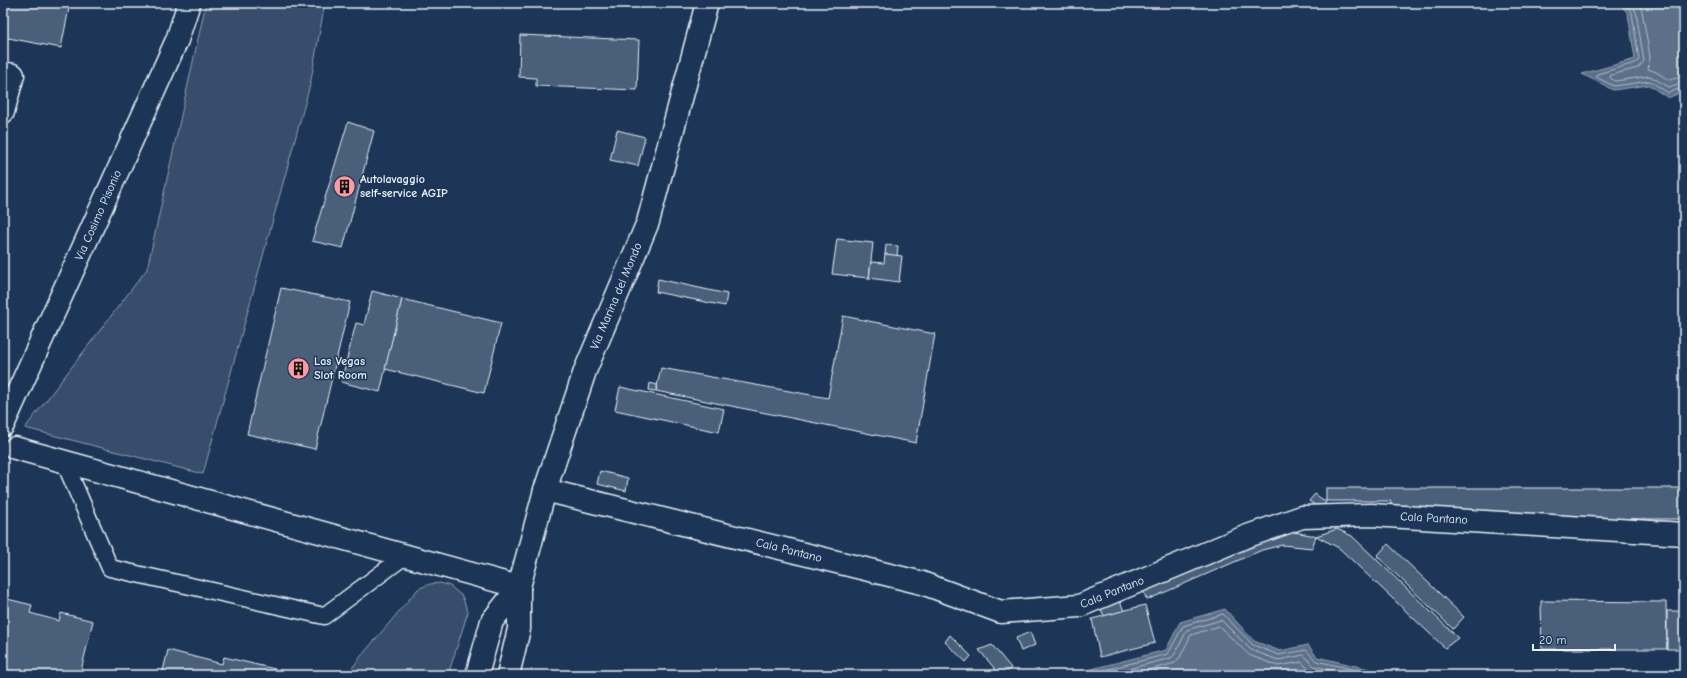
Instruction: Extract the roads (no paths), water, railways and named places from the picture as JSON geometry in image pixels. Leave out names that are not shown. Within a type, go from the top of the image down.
[{"type":"street","name":"Via Cosimo Pisonio","points":[[3,425],[174,47],[189,3]]},
{"type":"street","name":"Via Marina del Mondo","points":[[508,675],[519,630],[519,587],[545,490],[585,371],[648,222],[707,3]]},
{"type":"street","points":[[3,73],[13,76],[3,112]]},
{"type":"street","points":[[16,448],[519,587]]},
{"type":"street","name":"Cala Pantano","points":[[545,490],[922,583],[1001,612],[1079,606],[1245,537],[1302,518],[1371,515],[1684,534]]},
{"type":"street","name":"Via Marina del Mondo","points":[[477,675],[492,621],[519,587]]},
{"type":"lane","points":[[64,461],[110,568],[324,616],[406,555]]},
{"type":"water","points":[[1620,3],[1684,3],[1684,91],[1668,98],[1649,85],[1613,90],[1582,74],[1635,59],[1628,14]]},
{"type":"water","points":[[1225,609],[1254,641],[1280,651],[1308,645],[1317,657],[1396,675],[1068,675],[1166,650],[1180,622]]},
{"type":"place","name":"Autolavaggio self-service AGIP","points":[[344,186]]},
{"type":"place","name":"Las Vegas Slot Room","points":[[298,368]]}]
